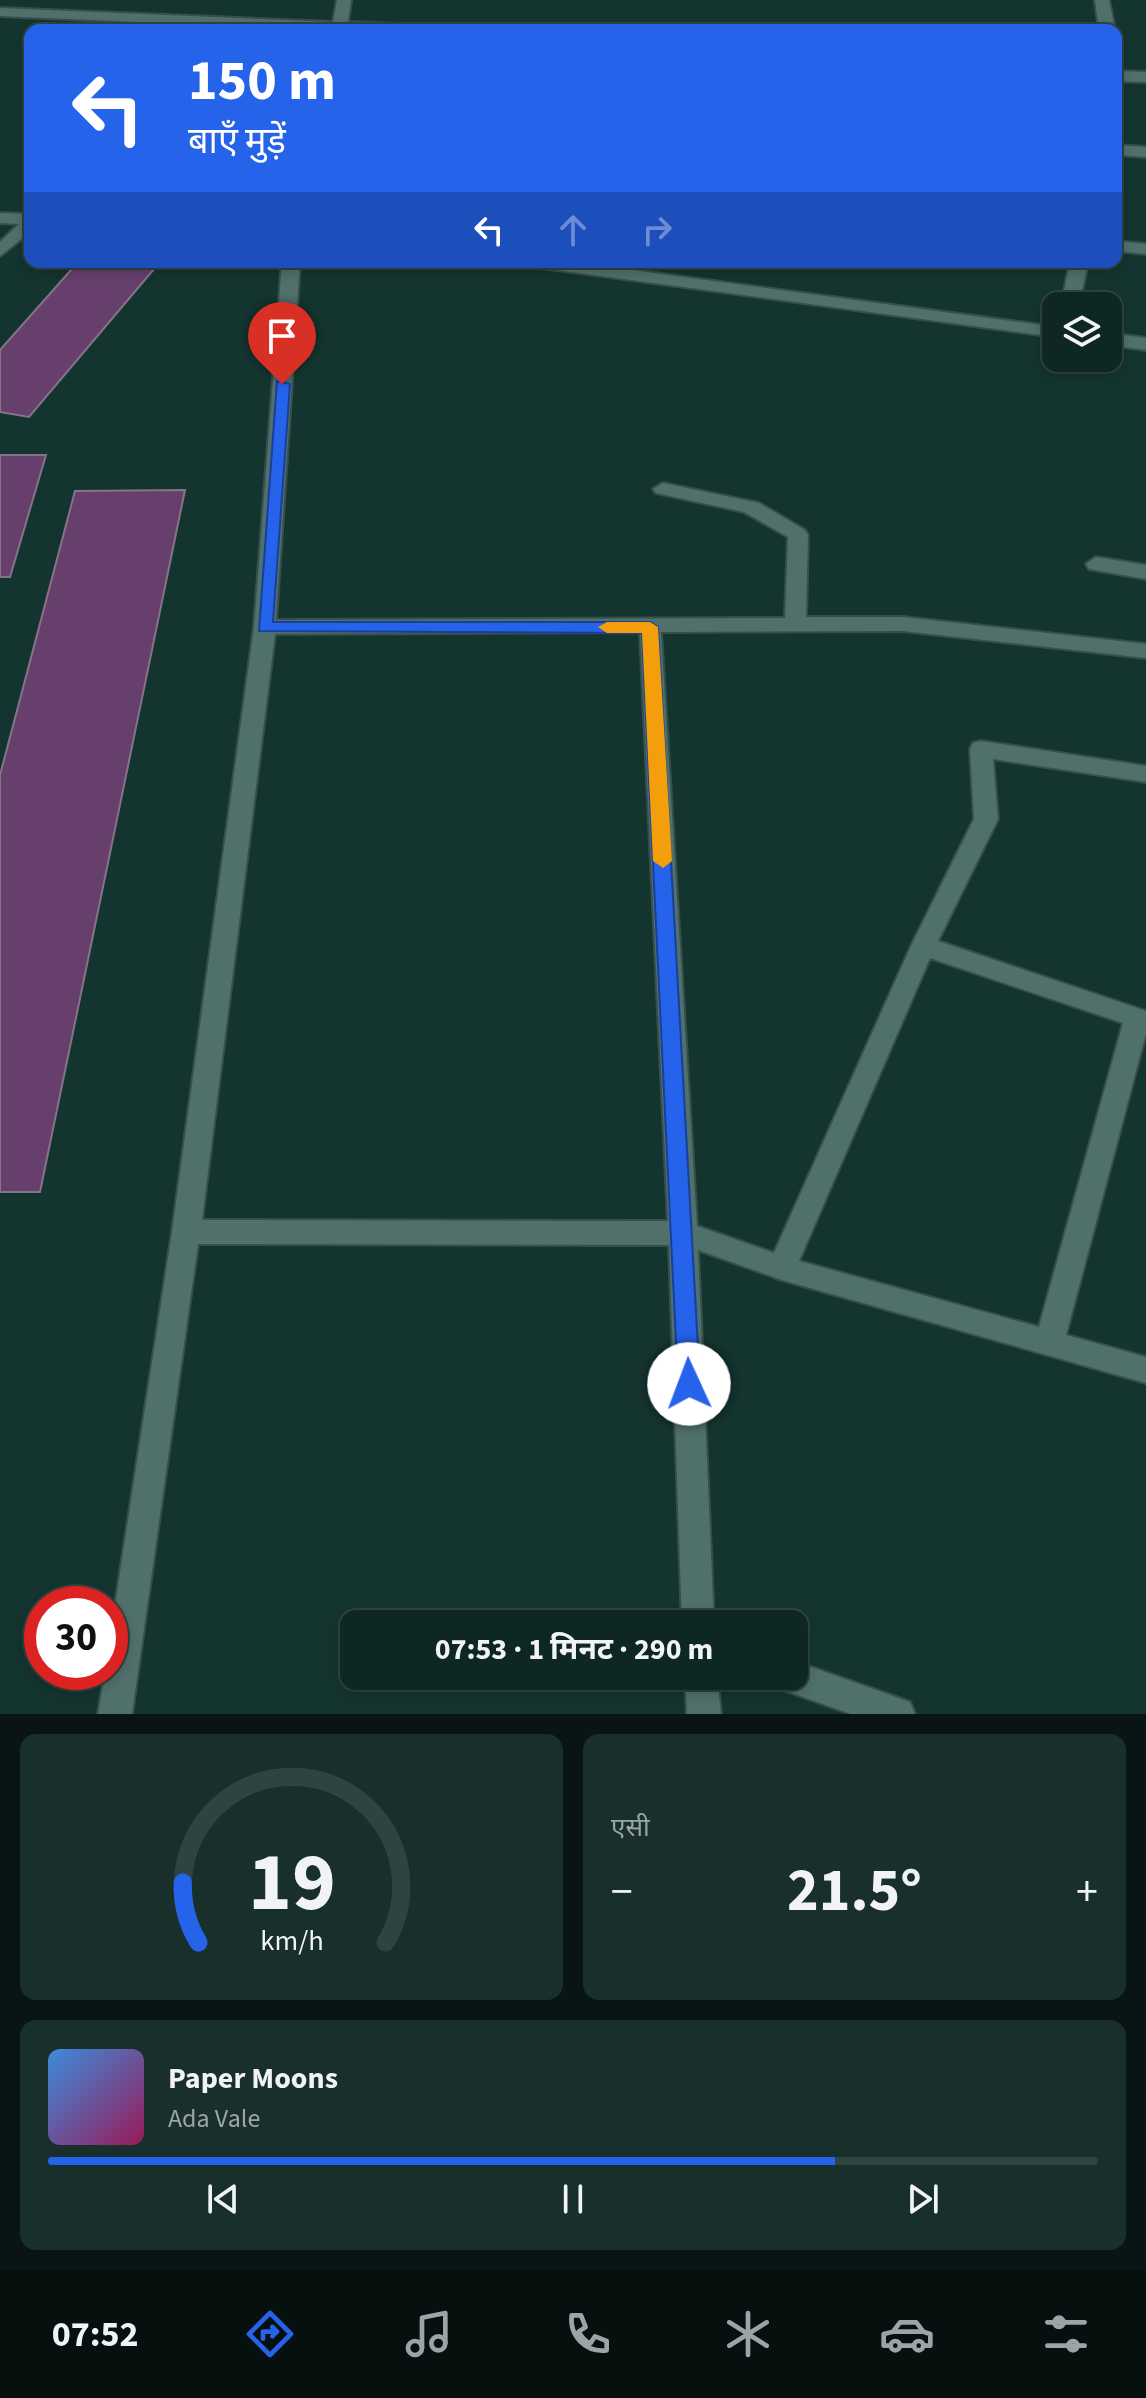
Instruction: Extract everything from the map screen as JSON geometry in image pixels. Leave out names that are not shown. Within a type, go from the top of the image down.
[{"type":"street","points":[[340,24],[344,0]]},
{"type":"street","points":[[1102,0],[1106,24]]},
{"type":"street","points":[[0,12],[58,7],[285,24]]},
{"type":"street","points":[[0,23],[24,24]]},
{"type":"street","points":[[1122,63],[1146,65]]},
{"type":"street","points":[[1122,76],[1146,77]]},
{"type":"street","points":[[1122,150],[1146,152]]},
{"type":"street","points":[[0,218],[24,220]]},
{"type":"street","points":[[0,251],[24,227]]},
{"type":"street","points":[[1122,247],[1146,249]]},
{"type":"street","points":[[115,1714],[186,1232],[265,627],[291,268]]},
{"type":"street","points":[[579,268],[1042,330]]},
{"type":"street","points":[[1073,292],[1078,268]]},
{"type":"street","points":[[1122,341],[1146,344]]},
{"type":"street","points":[[663,489],[754,507],[780,518],[798,535],[795,624]]},
{"type":"street","points":[[1096,564],[1146,572]]},
{"type":"street","points":[[265,627],[903,624],[1146,651]]},
{"type":"street","points":[[650,627],[683,1233],[697,1610]]},
{"type":"street","points":[[782,1268],[923,946],[986,819],[981,749],[1146,774]]},
{"type":"street","points":[[923,946],[1142,1019],[1049,1345]]},
{"type":"street","points":[[186,1232],[683,1233],[782,1268],[1146,1370]]},
{"type":"street","points":[[808,1682],[898,1714]]},
{"type":"street","points":[[702,1690],[704,1714]]},
{"type":"building","points":[[73,268],[155,268],[29,417],[0,412],[0,350]]},
{"type":"building","points":[[0,455],[46,455],[10,577],[0,577]]},
{"type":"building","points":[[185,490],[40,1192],[0,1192],[0,775],[75,491]]},
{"type":"slow traffic","points":[[607,627],[650,627],[663,861]]},
{"type":"route","points":[[282,384],[265,627],[650,627],[689,1384]]}]
